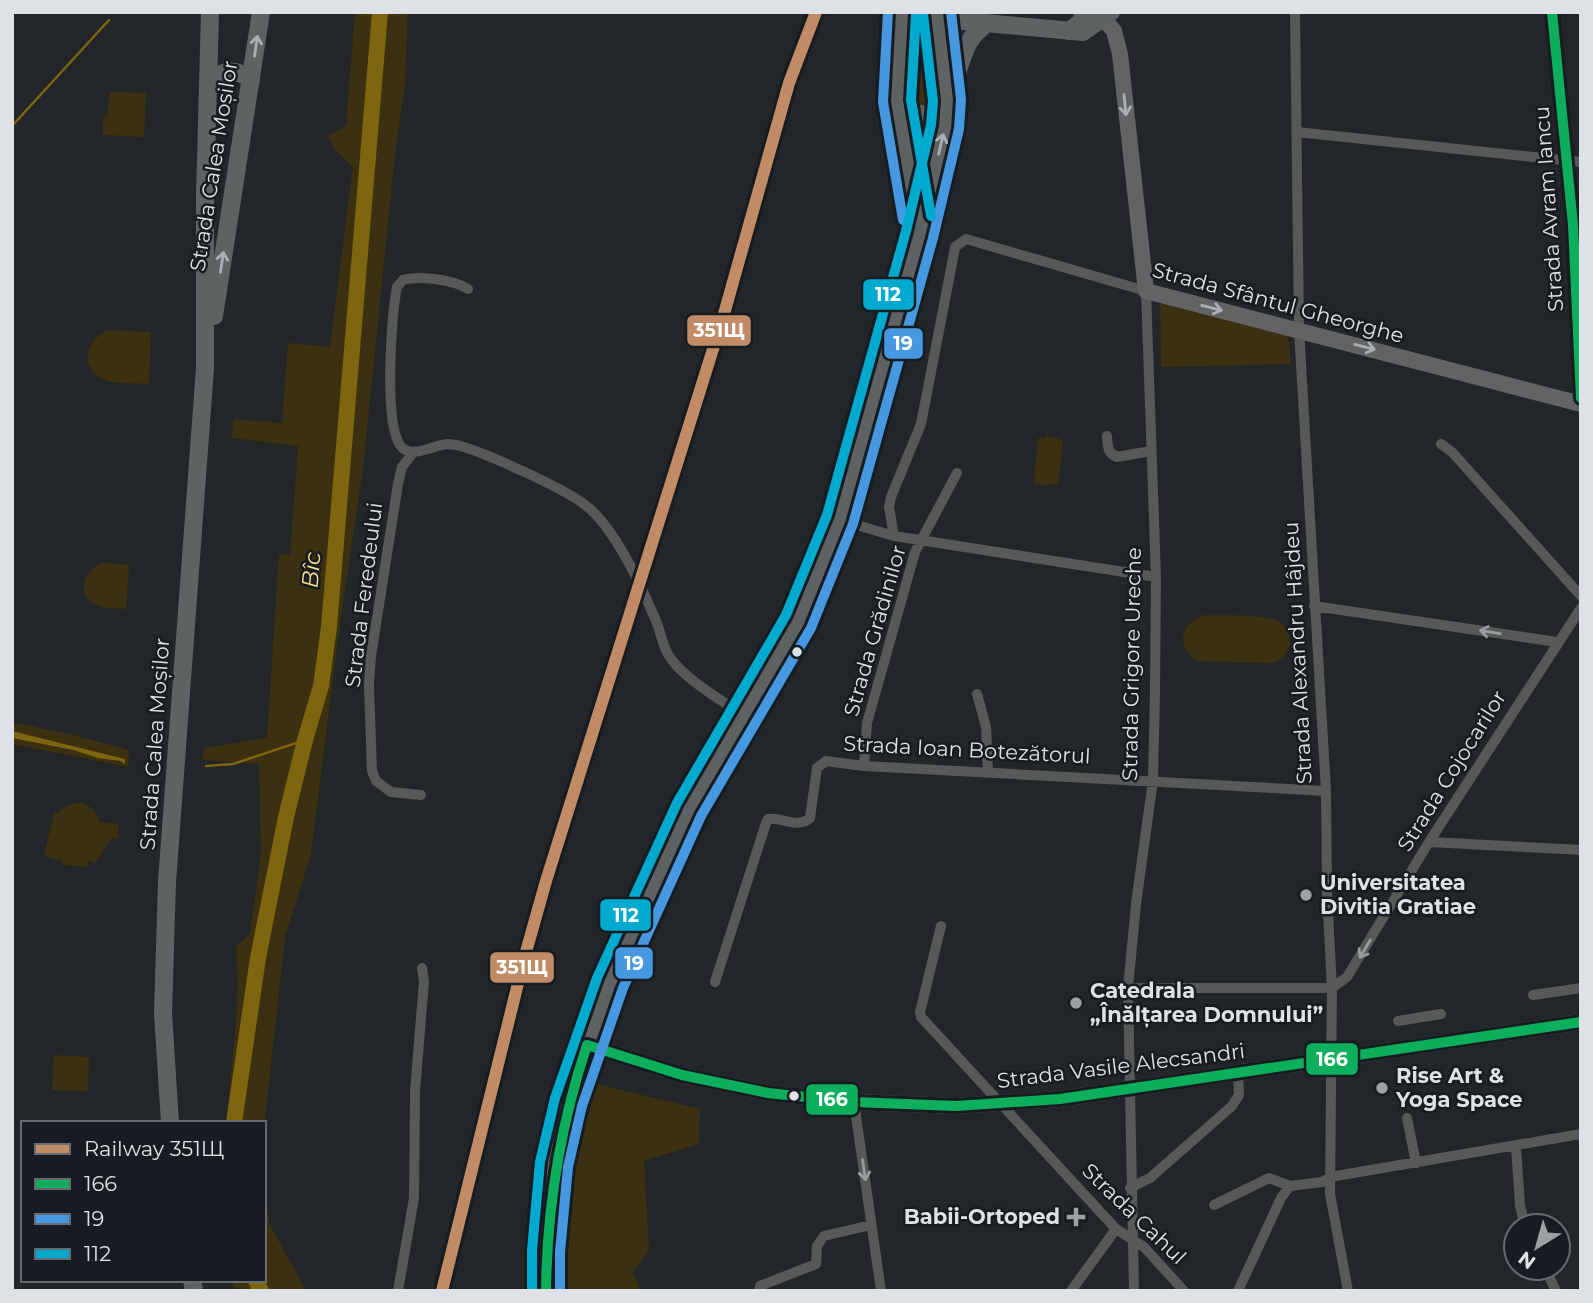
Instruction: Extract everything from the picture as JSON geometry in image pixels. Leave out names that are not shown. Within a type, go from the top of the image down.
[{"type":"main road","name":"Strada Calea Moșilor","points":[[170,1121],[163,1013],[167,882],[205,368],[205,195],[210,12]]},
{"type":"main road","name":"Strada Calea Moșilor","points":[[205,368],[261,12]]},
{"type":"main road","points":[[902,12],[898,46],[897,102],[920,234]]},
{"type":"main road","points":[[546,1291],[546,1251],[554,1165],[568,1102],[610,983],[689,810],[799,621],[840,520],[920,234],[944,127],[947,101],[937,12]]},
{"type":"main road","points":[[945,12],[955,20],[1116,37]]},
{"type":"main road","points":[[1076,31],[1084,12]]},
{"type":"main road","points":[[1076,31],[1104,14]]},
{"type":"main road","name":"Strada Grigore Ureche","points":[[1104,14],[1116,37],[1146,291]]},
{"type":"main road","points":[[897,102],[912,114],[920,116],[936,113],[947,101],[967,45],[986,24]]},
{"type":"main road","points":[[209,81],[229,71],[242,73],[251,80]]},
{"type":"main road","name":"Strada Sfântul Gheorghe","points":[[1146,291],[1580,404]]},
{"type":"main road","name":"Strada Vasile Alecsandri","points":[[587,1045],[698,1080],[768,1093],[918,1106],[1060,1099],[1581,1023]]},
{"type":"street","name":"Strada Alexandru Hâjdeu","points":[[1295,12],[1299,330],[1326,791],[1327,893],[1332,988],[1329,1177],[1348,1291]]},
{"type":"street","name":"Strada Avram Iancu","points":[[1552,12],[1567,160],[1577,225],[1580,404]]},
{"type":"street","points":[[1297,132],[1581,162]]},
{"type":"street","points":[[1577,225],[1581,214]]},
{"type":"street","name":"Strada Sfântul Gheorghe","points":[[966,239],[1146,291]]},
{"type":"street","name":"Strada Grădinilor","points":[[894,536],[889,507],[891,497],[918,436],[955,247],[966,239]]},
{"type":"street","points":[[468,289],[455,282],[415,278],[403,280],[397,287],[390,386],[395,435],[402,448],[413,453],[447,444],[465,447],[538,479],[583,503],[609,531],[639,582],[670,658],[712,694],[743,715]]},
{"type":"street","name":"Strada Grigore Ureche","points":[[1134,1291],[1128,988],[1153,780],[1156,577],[1146,291]]},
{"type":"street","points":[[1108,436],[1111,455],[1117,457],[1151,451]]},
{"type":"street","points":[[1441,444],[1452,452],[1581,596]]},
{"type":"street","name":"Strada Feredeului","points":[[413,453],[402,467],[398,484],[371,656],[370,711],[372,771],[376,781],[391,792],[421,795]]},
{"type":"street","name":"Strada Grădinilor","points":[[864,766],[867,723],[915,552],[957,473]]},
{"type":"street","points":[[840,520],[894,536],[1156,577]]},
{"type":"street","points":[[1314,606],[1557,642]]},
{"type":"street","name":"Strada Cojocarilor","points":[[1332,988],[1347,977],[1429,842],[1557,642],[1580,611]]},
{"type":"street","points":[[977,694],[986,727],[988,771]]},
{"type":"street","name":"Strada Ioan Botezătorul","points":[[715,982],[768,819],[806,823],[810,818],[817,768],[826,761],[864,766],[1326,791]]},
{"type":"street","points":[[1429,842],[1581,850]]},
{"type":"street","name":"Strada Cahul","points":[[941,926],[921,1017],[1116,1228],[1133,1238],[1184,1291]]},
{"type":"street","points":[[398,1291],[414,1199],[415,1091],[424,981],[422,968]]},
{"type":"street","points":[[1128,988],[1332,988]]},
{"type":"street","points":[[1534,995],[1581,988]]},
{"type":"street","points":[[1398,1021],[1441,1014]]},
{"type":"street","points":[[1130,1188],[1150,1178],[1233,1106],[1239,1096],[1238,1073]]},
{"type":"street","points":[[854,1102],[881,1291]]},
{"type":"street","points":[[1407,1118],[1416,1163]]},
{"type":"street","points":[[1214,1205],[1269,1178],[1290,1186],[1322,1182],[1329,1177],[1581,1135]]},
{"type":"street","points":[[1516,1146],[1522,1212]]},
{"type":"street","points":[[1238,1291],[1281,1198],[1290,1186]]},
{"type":"street","points":[[759,1291],[760,1286],[816,1264],[817,1246],[824,1236],[871,1225]]},
{"type":"street","points":[[1071,1291],[1116,1228]]},
{"type":"shaded area","points":[[355,12],[408,12],[405,83],[395,155],[363,469],[339,631],[311,854],[285,937],[265,1121],[227,1121],[237,1014],[236,947],[250,933],[261,855],[259,764],[202,760],[205,748],[267,738],[279,554],[290,555],[298,446],[232,438],[233,419],[282,423],[288,343],[330,347],[353,167],[335,150],[328,136],[346,126]]},
{"type":"shaded area","points":[[910,12],[929,12],[936,95],[928,105],[914,108],[905,95],[904,45]]},
{"type":"shaded area","points":[[110,92],[146,93],[144,137],[103,135],[103,117],[107,116]]},
{"type":"shaded area","points":[[905,120],[919,125],[938,123],[923,190]]},
{"type":"shaded area","points":[[1160,301],[1288,335],[1291,364],[1161,367]]},
{"type":"shaded area","points":[[108,330],[151,332],[149,384],[110,382],[96,375],[91,369],[88,362],[90,347],[94,340]]},
{"type":"shaded area","points":[[1046,436],[1063,440],[1058,485],[1034,483],[1038,438],[1046,439]]},
{"type":"shaded area","points":[[106,563],[129,565],[126,609],[97,605],[87,598],[84,592],[85,579],[89,573],[93,568]]},
{"type":"shaded area","points":[[1204,615],[1255,616],[1274,620],[1282,624],[1287,631],[1290,642],[1288,649],[1284,656],[1274,663],[1197,661],[1185,649],[1183,636],[1190,624]]},
{"type":"shaded area","points":[[12,722],[129,750],[128,767],[12,744],[12,738],[124,763],[125,759],[12,731]]},
{"type":"shaded area","points":[[12,731],[125,759],[125,764],[12,738]]},
{"type":"shaded area","points":[[75,803],[91,808],[99,822],[119,824],[118,839],[112,838],[93,866],[93,861],[88,861],[87,867],[63,865],[62,861],[44,856],[54,813]]},
{"type":"shaded area","points":[[54,1055],[89,1057],[88,1091],[52,1090]]},
{"type":"shaded area","points":[[588,1082],[700,1109],[699,1144],[644,1161],[649,1250],[633,1272],[640,1291],[557,1291],[565,1185],[574,1133]]},
{"type":"shaded area","points":[[266,1197],[270,1225],[306,1291],[237,1291],[230,1282],[266,1282]]},
{"type":"waterway","name":"Bîc","points":[[234,1121],[258,958],[286,817],[321,686],[329,627],[380,12]]},
{"type":"waterway","points":[[12,126],[109,20]]},
{"type":"waterway","points":[[206,766],[233,764],[305,740]]},
{"type":"waterway","name":"Bîc","points":[[257,1282],[261,1291]]},
{"type":"railway","points":[[789,83],[810,12]]},
{"type":"rail line","name":"351Щ","points":[[442,1291],[524,959],[546,881],[724,314],[789,83],[816,12]]},
{"type":"transit line","name":"19","points":[[888,12],[883,102],[903,220]]},
{"type":"transit line","name":"19","points":[[560,1291],[560,1252],[568,1167],[582,1106],[623,988],[701,816],[811,628],[853,524],[933,238],[959,129],[961,99],[951,12]]},
{"type":"transit line","name":"166","points":[[1552,12],[1573,225],[1581,398]]},
{"type":"transit line","name":"112","points":[[916,14],[911,100],[931,216]]},
{"type":"transit line","name":"112","points":[[532,1291],[532,1250],[540,1162],[555,1098],[597,978],[677,803],[786,615],[827,515],[906,231],[931,125],[933,101],[923,14]]},
{"type":"transit line","name":"166","points":[[587,1045],[682,1075],[768,1093],[854,1102],[956,1106],[1060,1099],[1581,1022]]},
{"type":"transit line","name":"166","points":[[546,1291],[549,1228],[557,1166],[569,1106],[587,1045]]},
{"type":"place","name":"Universitatea Divitia Gratiae","points":[[1306,895]]},
{"type":"place","name":"Catedrala „Înălțarea Domnului”","points":[[1076,1003]]},
{"type":"place","name":"Rise Art & Yoga Space","points":[[1382,1088]]},
{"type":"place","name":"Babii-Ortoped","points":[[1076,1217]]}]
